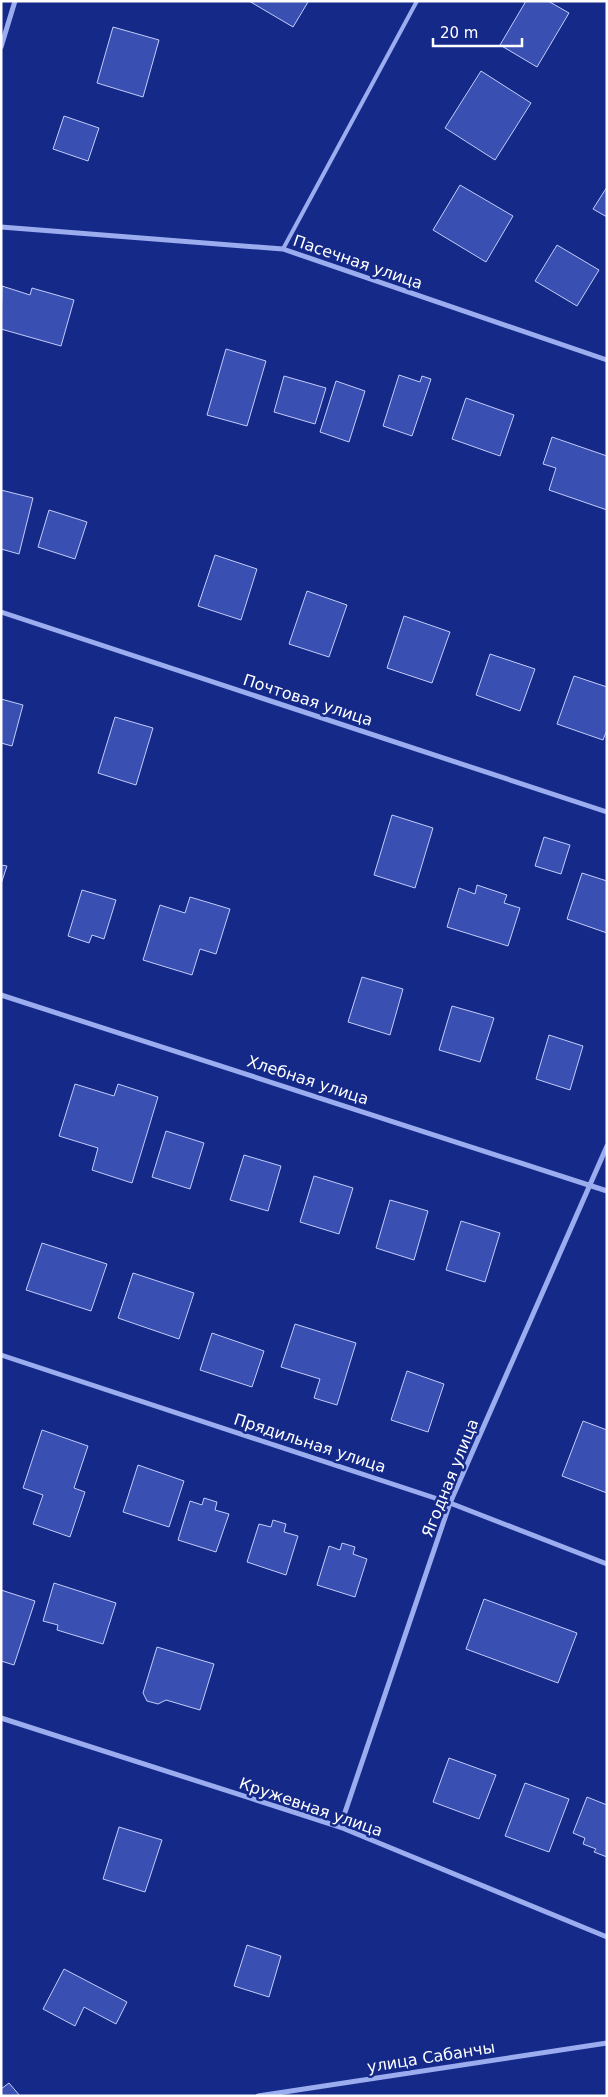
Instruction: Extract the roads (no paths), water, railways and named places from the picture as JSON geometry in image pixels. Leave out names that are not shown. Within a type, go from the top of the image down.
[{"type":"street","points":[[1,47],[15,1]]},
{"type":"street","name":"Пасечная улица","points":[[1,227],[283,249],[607,360]]},
{"type":"street","name":"Почтовая улица","points":[[1,612],[607,812]]},
{"type":"street","name":"Хлебная улица","points":[[1,995],[607,1191]]},
{"type":"street","name":"Ягодная улица","points":[[340,1827],[450,1503],[592,1185],[607,1146]]},
{"type":"street","name":"Прядильная улица","points":[[1,1355],[450,1503],[607,1564]]},
{"type":"street","name":"Кружевная улица","points":[[1,1718],[340,1827],[607,1937]]},
{"type":"street","name":"улица Сабанчы","points":[[258,2096],[607,2043]]},
{"type":"lane","points":[[283,249],[417,1]]}]
